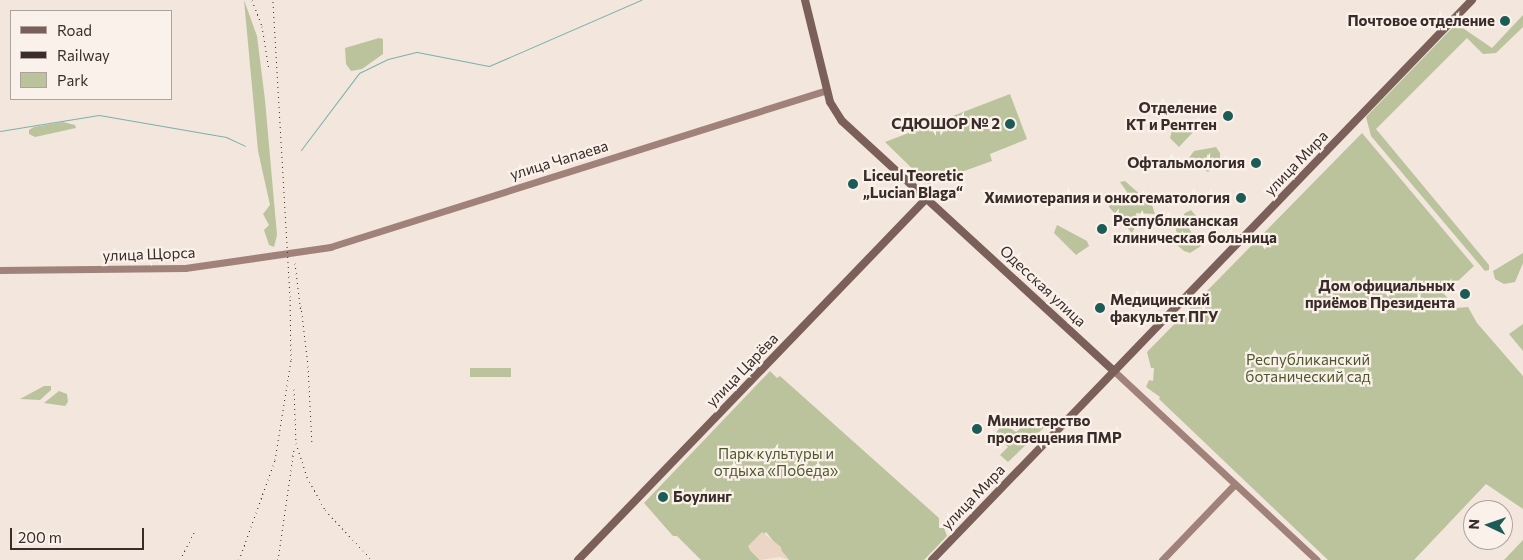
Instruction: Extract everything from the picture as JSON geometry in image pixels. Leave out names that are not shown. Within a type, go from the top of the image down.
[{"type":"main road","name":"Одесская улица","points":[[805,0],[827,90],[842,121],[1114,371]]},
{"type":"main road","name":"улица Мира","points":[[932,560],[1472,0]]},
{"type":"main road","name":"улица Царёва","points":[[578,560],[926,198]]},
{"type":"street","name":"улица Чапаева","points":[[298,253],[354,241],[551,176],[827,90]]},
{"type":"street","name":"улица Щорса","points":[[0,270],[185,268],[298,253]]},
{"type":"street","name":"Одесская улица","points":[[1114,371],[1317,560]]},
{"type":"street","points":[[1162,560],[1235,484]]},
{"type":"green space","points":[[244,0],[257,36],[265,100],[277,235],[274,247],[269,245],[264,230],[269,225],[263,214],[270,205],[258,151]]},
{"type":"green space","points":[[1523,15],[1523,27],[1496,53],[1483,54],[1467,38],[1376,129],[1489,265],[1489,270],[1485,271],[1371,136],[1366,117],[1457,24],[1492,48]]},
{"type":"green space","points":[[379,38],[383,39],[383,54],[362,69],[351,71],[346,64],[345,48]]},
{"type":"green space","points":[[1010,94],[1027,139],[990,154],[992,161],[928,184],[885,142]]},
{"type":"green space","points":[[63,122],[75,125],[76,128],[35,137],[29,134],[29,130],[34,127]]},
{"type":"green space","points":[[1183,122],[1195,130],[1179,147],[1170,138],[1172,131]]},
{"type":"green space","name":"Республиканский ботанический сад","points":[[1362,133],[1474,266],[1444,294],[1457,308],[1468,307],[1477,323],[1523,376],[1523,509],[1513,502],[1513,500],[1510,500],[1486,484],[1471,500],[1463,500],[1463,508],[1414,560],[1328,560],[1159,399],[1160,397],[1146,387],[1149,380],[1153,381],[1154,368],[1151,368],[1147,352]]},
{"type":"green space","points":[[1216,147],[1220,153],[1220,161],[1208,172],[1189,158],[1194,151]]},
{"type":"green space","points":[[1125,181],[1152,205],[1155,214],[1136,213],[1137,223],[1132,233],[1109,207],[1110,202],[1122,204],[1127,192],[1120,182]]},
{"type":"green space","points":[[1191,210],[1196,216],[1189,229],[1201,246],[1190,253],[1184,251],[1162,232],[1178,238],[1175,225],[1185,213]]},
{"type":"green space","points":[[1057,225],[1087,241],[1089,246],[1076,255],[1054,233]]},
{"type":"green space","points":[[1523,253],[1523,263],[1515,282],[1504,284],[1495,279],[1493,271]]},
{"type":"green space","points":[[1523,324],[1523,351],[1509,334]]},
{"type":"green space","points":[[470,368],[511,368],[511,377],[470,377]]},
{"type":"green space","name":"Парк культуры и отдыха «Победа»","points":[[770,371],[777,378],[780,376],[939,518],[939,528],[944,528],[947,536],[924,560],[789,560],[766,532],[750,550],[760,560],[701,560],[677,536],[673,536],[644,503]]},
{"type":"green space","points":[[44,386],[51,386],[51,390],[40,400],[20,399]]},
{"type":"green space","points":[[59,391],[67,394],[68,402],[65,406],[44,403]]},
{"type":"green space","points":[[1010,415],[1010,428],[1016,432],[1033,418],[1055,417],[1008,462],[1000,455],[1008,447],[995,434]]},
{"type":"green space","points":[[1523,540],[1523,560],[1504,560]]},
{"type":"shaded area","points":[[762,532],[781,547],[782,552],[789,560],[780,557],[760,560],[750,550],[748,546]]},
{"type":"waterway","points":[[301,150],[359,73],[388,59],[417,52],[489,66],[641,0]]},
{"type":"waterway","points":[[0,131],[99,115],[226,137],[245,146]]},
{"type":"railway","points":[[252,0],[262,26],[269,70]]},
{"type":"railway","points":[[239,560],[275,460],[291,360],[290,297],[273,0]]},
{"type":"railway","points":[[295,263],[301,313]]},
{"type":"railway","points":[[301,306],[308,366],[312,445]]},
{"type":"railway","points":[[294,389],[296,443],[307,477],[325,510],[372,560]]},
{"type":"railway","points":[[278,560],[294,449]]},
{"type":"railway","points":[[180,560],[194,532]]},
{"type":"place","name":"Почтовое отделение","points":[[1505,21]]},
{"type":"place","name":"Отделение КТ и Рентген","points":[[1228,116]]},
{"type":"place","name":"СДЮШОР № 2","points":[[1010,124]]},
{"type":"place","name":"Офтальмология","points":[[1256,163]]},
{"type":"place","name":"Liceul Teoretic „Lucian Blaga“","points":[[853,184]]},
{"type":"place","name":"Химиотерапия и онкогематология","points":[[1241,198]]},
{"type":"place","name":"Республиканская клиническая больница","points":[[1102,229]]},
{"type":"place","name":"Дом официальных приёмов Президента","points":[[1465,294]]},
{"type":"place","name":"Медицинский факультет ПГУ","points":[[1100,308]]},
{"type":"place","name":"Министерство просвещения ПМР","points":[[977,429]]},
{"type":"place","name":"Боулинг","points":[[663,497]]}]
